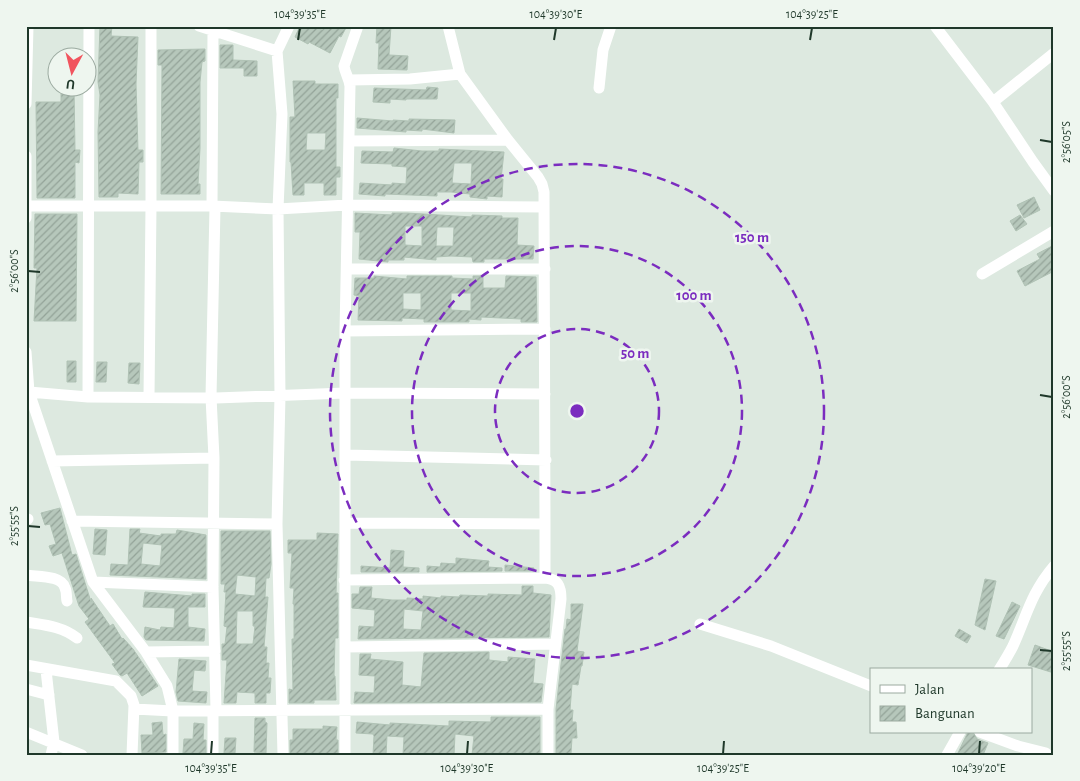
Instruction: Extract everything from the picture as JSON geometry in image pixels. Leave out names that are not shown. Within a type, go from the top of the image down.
[{"type":"street","points":[[26,104],[28,26]]},
{"type":"street","points":[[88,397],[89,26]]},
{"type":"street","points":[[149,397],[151,26]]},
{"type":"street","points":[[199,26],[214,29],[277,51]]},
{"type":"street","points":[[283,755],[277,524],[280,396],[278,209],[282,114],[277,51],[289,26]]},
{"type":"street","points":[[345,755],[345,331],[350,80],[344,71],[344,66],[358,26]]},
{"type":"street","points":[[448,26],[460,74],[542,184],[545,269],[545,578]]},
{"type":"street","points":[[599,88],[603,50],[611,26]]},
{"type":"street","points":[[935,26],[993,102],[1054,191]]},
{"type":"street","points":[[213,755],[215,710],[213,587],[214,458],[211,397],[214,29]]},
{"type":"street","points":[[993,102],[1054,53]]},
{"type":"street","points":[[350,80],[410,79],[460,74]]},
{"type":"street","points":[[349,141],[508,140]]},
{"type":"street","points":[[26,156],[26,218]]},
{"type":"street","points":[[26,206],[213,206],[278,209],[347,205],[544,206]]},
{"type":"street","points":[[982,274],[1054,230]]},
{"type":"street","points":[[347,269],[545,269]]},
{"type":"street","points":[[345,331],[545,330]]},
{"type":"street","points":[[26,352],[28,392],[94,582],[146,652],[167,686],[173,711],[173,755]]},
{"type":"street","points":[[28,392],[88,397],[280,396],[345,393],[545,394]]},
{"type":"street","points":[[346,455],[546,460]]},
{"type":"street","points":[[52,461],[214,458]]},
{"type":"street","points":[[72,521],[277,524]]},
{"type":"street","points":[[346,523],[545,524]]},
{"type":"street","points":[[1000,668],[1013,646],[1031,599],[1043,578],[1054,566]]},
{"type":"street","points":[[26,575],[50,578],[63,583],[67,601]]},
{"type":"street","points":[[344,580],[545,578],[555,580],[561,591],[548,709],[548,755]]},
{"type":"street","points":[[94,582],[213,587]]},
{"type":"street","points":[[26,622],[56,627],[71,633],[77,638]]},
{"type":"street","points":[[700,624],[771,646],[870,686]]},
{"type":"street","points":[[345,647],[555,644]]},
{"type":"street","points":[[146,652],[215,651]]},
{"type":"street","points":[[26,665],[116,681],[131,696],[134,709],[132,755]]},
{"type":"street","points":[[46,670],[54,742],[51,755]]},
{"type":"street","points":[[26,689],[49,696]]},
{"type":"street","points":[[134,709],[173,711],[548,709]]},
{"type":"street","points":[[26,732],[82,755]]},
{"type":"street","points":[[947,755],[959,734]]},
{"type":"street","points":[[985,734],[1018,746],[1046,753]]},
{"type":"building","points":[[100,26],[112,26],[111,36],[138,37],[136,84],[138,150],[143,150],[143,162],[139,162],[138,194],[118,193],[118,197],[99,197],[98,132],[100,95],[98,82]]},
{"type":"building","points":[[300,26],[315,26],[322,30],[324,28],[321,26],[347,26],[330,53],[295,37]]},
{"type":"building","points":[[377,26],[391,26],[389,55],[408,56],[407,70],[378,69],[379,43],[376,43]]},
{"type":"building","points":[[220,45],[233,45],[233,60],[257,61],[257,76],[244,76],[244,68],[220,68]]},
{"type":"building","points":[[205,49],[205,61],[202,62],[200,82],[198,184],[200,184],[200,194],[161,194],[162,65],[158,65],[158,50]]},
{"type":"building","points":[[293,81],[315,81],[315,84],[338,84],[338,98],[336,98],[336,167],[340,167],[340,177],[336,177],[336,195],[324,195],[324,183],[304,183],[304,195],[293,195],[290,162],[290,117],[295,117]],"holes":[[[307,133],[326,133],[325,150],[306,150]]]},
{"type":"building","points":[[427,87],[438,88],[437,99],[390,99],[390,103],[373,102],[374,88],[426,90]]},
{"type":"building","points":[[61,98],[74,98],[75,150],[80,150],[79,163],[75,162],[75,198],[37,198],[36,102],[61,102]]},
{"type":"building","points":[[357,118],[393,121],[409,121],[409,119],[455,120],[454,133],[422,129],[422,131],[406,130],[406,132],[357,128]]},
{"type":"building","points":[[394,148],[422,151],[439,151],[439,149],[504,152],[501,179],[503,179],[502,197],[487,196],[487,199],[470,197],[470,194],[451,192],[437,192],[437,196],[359,194],[360,183],[406,184],[407,167],[392,166],[392,164],[361,163],[362,151],[393,152]],"holes":[[[454,163],[472,163],[471,184],[452,183]]]},
{"type":"building","points":[[1034,197],[1040,210],[1024,218],[1017,205]]},
{"type":"building","points":[[355,213],[392,215],[392,213],[407,213],[518,218],[517,245],[534,246],[533,259],[484,259],[484,262],[473,262],[472,257],[451,256],[436,257],[436,260],[404,257],[404,260],[388,260],[388,262],[359,259],[360,232],[355,232]],"holes":[[[405,226],[422,226],[422,246],[405,245]],[[437,227],[454,227],[453,246],[436,246]]]},
{"type":"building","points":[[35,214],[77,214],[76,321],[34,321],[37,268],[34,268]]},
{"type":"building","points":[[1020,215],[1027,224],[1016,231],[1010,221]]},
{"type":"building","points":[[1054,245],[1054,271],[1025,286],[1017,271],[1040,259],[1037,254]]},
{"type":"building","points":[[374,276],[407,279],[407,276],[452,276],[452,278],[473,279],[473,276],[483,276],[483,288],[505,288],[506,276],[536,277],[537,322],[521,322],[521,319],[481,317],[481,320],[469,319],[469,322],[424,322],[424,319],[402,318],[402,321],[358,320],[359,296],[354,295],[355,278],[374,278]],"holes":[[[403,293],[421,293],[421,310],[403,309]],[[451,293],[471,293],[471,311],[451,310]]]},
{"type":"building","points":[[67,361],[76,361],[76,382],[67,382]]},
{"type":"building","points":[[97,362],[107,362],[106,382],[96,382]]},
{"type":"building","points":[[129,363],[140,363],[139,384],[128,383]]},
{"type":"building","points":[[60,508],[72,555],[76,554],[91,602],[91,598],[110,626],[113,624],[122,639],[133,649],[158,686],[142,696],[127,673],[122,676],[120,675],[112,664],[115,663],[85,622],[89,619],[79,606],[62,553],[53,556],[49,546],[56,544],[50,524],[45,525],[41,513]]},
{"type":"building","points":[[95,529],[107,530],[105,555],[93,554]]},
{"type":"building","points":[[130,529],[140,529],[139,533],[161,536],[161,534],[176,534],[177,530],[206,535],[206,579],[110,575],[111,564],[128,565]],"holes":[[[143,543],[162,545],[160,566],[141,564]]]},
{"type":"building","points":[[221,531],[270,531],[271,564],[269,578],[266,578],[265,597],[268,597],[264,647],[267,647],[266,663],[269,663],[268,678],[271,678],[270,693],[266,693],[266,703],[255,703],[255,693],[237,692],[236,703],[224,703],[227,660],[222,660],[222,644],[225,644],[227,627],[224,626],[225,584],[221,584]],"holes":[[[237,575],[256,577],[255,596],[235,594]],[[237,611],[253,611],[253,626],[255,626],[253,644],[236,644]]]},
{"type":"building","points":[[317,533],[338,534],[336,593],[338,593],[338,638],[335,638],[334,676],[336,700],[314,700],[314,703],[289,703],[289,689],[293,690],[294,588],[290,588],[292,553],[288,553],[288,540],[317,540]]},
{"type":"building","points":[[391,550],[404,551],[403,567],[419,568],[419,572],[361,572],[361,566],[390,568]]},
{"type":"building","points":[[456,558],[489,561],[488,567],[502,568],[502,571],[427,572],[427,566],[440,567],[441,563],[456,564]]},
{"type":"building","points":[[505,565],[534,568],[534,571],[505,571]]},
{"type":"building","points":[[985,579],[996,581],[985,630],[975,625]]},
{"type":"building","points":[[522,586],[533,586],[533,593],[551,595],[549,637],[358,639],[359,626],[374,627],[375,610],[352,608],[352,594],[359,594],[360,587],[372,587],[371,598],[392,600],[407,600],[407,598],[423,599],[423,596],[441,598],[441,596],[459,597],[460,595],[522,595]],"holes":[[[404,609],[423,611],[421,630],[403,629]]]},
{"type":"building","points":[[145,592],[192,596],[192,594],[205,594],[205,607],[188,607],[188,627],[205,629],[204,641],[146,640],[144,637],[145,627],[160,630],[161,627],[174,628],[175,608],[143,607]]},
{"type":"building","points":[[1012,602],[1020,606],[1004,639],[996,636]]},
{"type":"building","points":[[571,604],[583,604],[577,651],[584,652],[578,685],[572,684],[570,710],[573,710],[572,722],[576,722],[577,738],[572,738],[571,753],[556,755],[556,709],[565,629],[567,619],[571,620]]},
{"type":"building","points":[[959,629],[971,636],[967,643],[955,636]]},
{"type":"building","points":[[1035,645],[1054,652],[1054,673],[1028,665]]},
{"type":"building","points":[[489,652],[489,660],[508,662],[508,657],[535,659],[533,683],[543,684],[541,702],[354,703],[355,692],[374,693],[375,676],[359,675],[360,654],[371,654],[370,659],[403,662],[402,685],[421,687],[424,653]]},
{"type":"building","points":[[179,659],[206,661],[205,671],[194,670],[192,691],[207,692],[206,703],[178,701],[176,692]]},
{"type":"building","points":[[491,717],[540,717],[540,755],[472,755],[474,736],[455,734],[454,755],[403,755],[404,737],[387,736],[386,755],[373,755],[373,734],[356,733],[357,722],[390,725],[390,723],[449,726],[449,721],[491,722]]},
{"type":"building","points":[[255,718],[265,718],[267,723],[266,753],[254,752]]},
{"type":"building","points":[[162,722],[163,735],[166,734],[166,752],[142,753],[141,735],[153,735],[152,723]]},
{"type":"building","points":[[194,723],[204,724],[203,740],[206,740],[206,754],[183,753],[184,739],[193,739]]},
{"type":"building","points":[[323,726],[337,727],[338,755],[290,755],[290,740],[293,740],[293,729],[323,729]]},
{"type":"building","points":[[967,734],[974,734],[977,739],[988,743],[983,755],[957,755]]},
{"type":"building","points":[[225,738],[236,738],[235,753],[224,753]]}]
